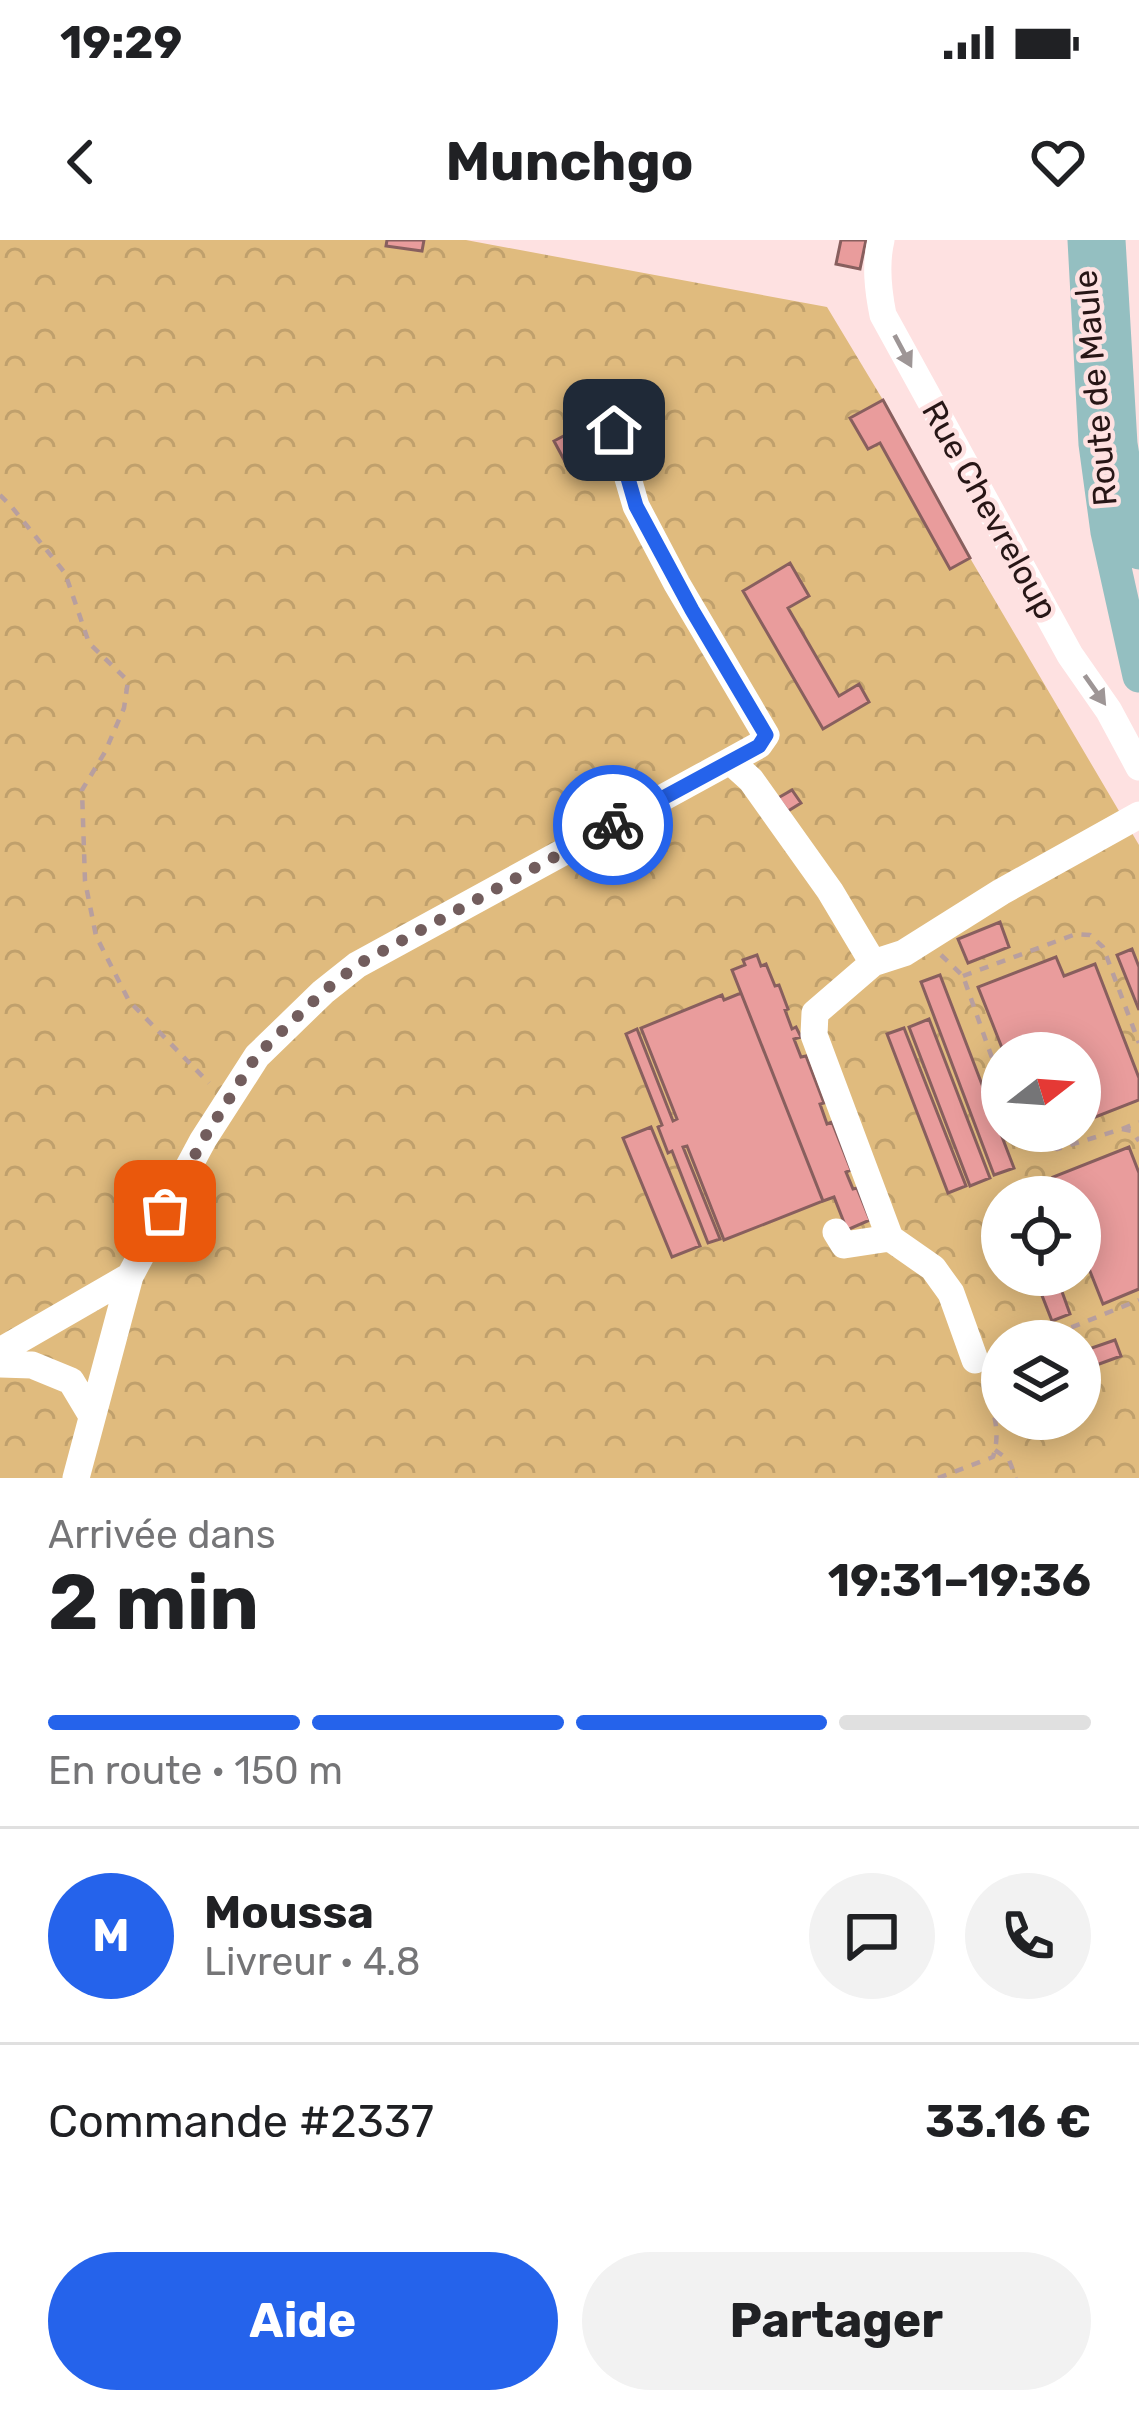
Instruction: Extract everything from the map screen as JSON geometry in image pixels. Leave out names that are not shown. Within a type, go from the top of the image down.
[{"type":"main road","name":"Route de Maule","points":[[1084,240],[1095,444],[1107,532],[1139,676]]},
{"type":"main road","name":"Route de Maule","points":[[1109,240],[1121,444],[1139,553]]},
{"type":"street","name":"Rue Chevreloup","points":[[881,240],[878,286],[883,315],[1070,655],[1109,711],[1139,767]]},
{"type":"street","points":[[76,1478],[130,1276],[203,1140],[257,1055],[357,965],[759,746],[766,735],[636,506],[614,430]]},
{"type":"street","points":[[730,761],[763,796],[830,891],[873,963]]},
{"type":"street","points":[[975,1360],[951,1293],[934,1268],[890,1238],[814,1035],[815,1012],[873,963],[904,953],[1139,814]]},
{"type":"street","points":[[836,1232],[844,1245],[890,1238]]},
{"type":"street","points":[[0,1351],[130,1276]]},
{"type":"street","points":[[0,1364],[32,1365],[71,1382],[92,1416]]},
{"type":"path","points":[[0,495],[65,573],[88,643],[128,682],[124,708],[82,790],[85,881],[95,936],[129,1001],[227,1102]]},
{"type":"path","points":[[963,976],[1076,934],[1090,935],[1103,947],[1139,1043]]},
{"type":"path","points":[[921,943],[963,976],[983,1032]]},
{"type":"path","points":[[1101,1136],[1139,1122]]},
{"type":"path","points":[[1122,1130],[1132,1131],[1139,1141]]},
{"type":"path","points":[[1090,1320],[1139,1300]]},
{"type":"path","points":[[938,1478],[993,1456],[995,1450],[994,1412],[975,1360]]},
{"type":"path","points":[[995,1450],[1009,1460],[1016,1478]]},
{"type":"green space","points":[[0,240],[466,240],[827,307],[1139,845],[1139,1478],[0,1478]]},
{"type":"building","points":[[387,240],[424,240],[422,251],[386,246]]},
{"type":"building","points":[[841,240],[866,240],[860,269],[836,264]]},
{"type":"building","points":[[883,400],[970,558],[950,569],[880,443],[868,449],[850,418]]},
{"type":"building","points":[[573,431],[588,461],[570,471],[554,441]]},
{"type":"building","points":[[790,563],[809,596],[788,608],[839,696],[859,684],[869,702],[823,729],[743,591]]},
{"type":"building","points":[[792,790],[801,803],[788,811],[778,798]]},
{"type":"building","points":[[1000,922],[1009,947],[968,963],[958,939]]},
{"type":"building","points":[[1132,949],[1139,967],[1139,1010],[1117,955]]},
{"type":"building","points":[[757,955],[775,986],[779,985],[792,1029],[796,1027],[801,1037],[794,1039],[801,1057],[806,1056],[827,1124],[832,1122],[851,1170],[846,1172],[870,1220],[847,1230],[834,1197],[823,1201],[732,970]]},
{"type":"building","points":[[1056,957],[1064,976],[1095,964],[1139,1078],[1139,1100],[1101,1115],[1101,1032],[996,1032],[978,987]]},
{"type":"building","points":[[940,975],[981,1082],[981,1141],[921,982]]},
{"type":"building","points":[[741,993],[823,1201],[724,1240],[687,1146],[683,1147],[720,1239],[708,1243],[672,1151],[668,1153],[658,1127],[662,1125],[626,1034],[637,1029],[673,1121],[677,1119],[641,1028],[722,995],[724,1000]]},
{"type":"building","points":[[929,1019],[989,1176],[981,1176],[981,1182],[970,1186],[909,1027]]},
{"type":"building","points":[[904,1028],[966,1186],[948,1193],[887,1034]]},
{"type":"building","points":[[651,1127],[700,1246],[672,1257],[623,1138]]},
{"type":"building","points":[[1129,1147],[1139,1173],[1139,1289],[1103,1304],[1101,1176],[1056,1176]]},
{"type":"building","points":[[985,1152],[1008,1152],[1014,1168],[994,1175]]},
{"type":"building","points":[[1042,1296],[1064,1296],[1070,1314],[1052,1320]]},
{"type":"building","points":[[1115,1340],[1121,1356],[1101,1363],[1101,1345]]},
{"type":"way so far","points":[[165,1211],[257,1055],[323,992],[357,965],[613,825]]},
{"type":"route","points":[[613,825],[759,746],[766,735],[636,506],[614,430]]}]
